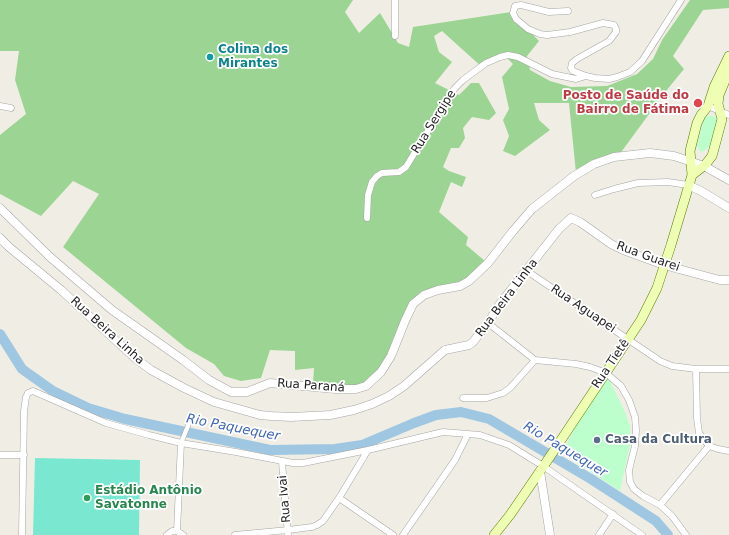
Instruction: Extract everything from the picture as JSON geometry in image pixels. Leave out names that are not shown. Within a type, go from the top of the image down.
[{"type":"main road","points":[[692,174],[709,161],[714,149],[725,113],[718,100],[717,88],[729,56]]},
{"type":"main road","points":[[717,88],[729,71]]},
{"type":"main road","name":"Rua Tietê","points":[[494,535],[510,515],[544,466],[556,445],[641,320],[657,288],[692,174],[690,151],[696,124],[708,106],[717,88]]},
{"type":"street","points":[[394,0],[396,36]]},
{"type":"street","name":"Rua Sergipe","points":[[367,218],[368,195],[372,182],[382,173],[399,172],[406,167],[455,88],[463,80],[486,63],[508,55],[518,57],[552,74],[576,79],[586,76],[609,78],[617,77],[630,72],[637,67],[656,42],[681,0]]},
{"type":"street","points":[[568,11],[549,12],[521,5],[515,6],[513,13],[516,19],[528,29],[547,35],[570,32],[603,23],[614,25],[616,32],[609,42],[572,63],[571,68],[573,72],[586,76]]},
{"type":"street","points":[[0,106],[11,108]]},
{"type":"street","points":[[708,106],[725,113]]},
{"type":"street","name":"Rua Paraná","points":[[0,208],[50,257],[112,310],[209,380],[231,392],[247,392],[270,383],[336,389],[356,389],[366,386],[381,372],[391,356],[413,304],[424,296],[438,290],[460,286],[469,281],[488,263],[532,209],[574,176],[594,164],[614,157],[650,153],[674,156],[690,161],[704,166],[729,180]]},
{"type":"street","points":[[595,195],[614,188],[638,183],[668,182],[688,185],[729,208]]},
{"type":"street","name":"Rua Guarei","points":[[574,218],[616,247],[664,265],[720,280],[729,280]]},
{"type":"street","name":"Rua Beira Linha","points":[[0,238],[61,290],[135,358],[151,370],[214,402],[260,414],[292,417],[330,415],[354,410],[372,404],[389,396],[404,386],[445,350],[469,345],[488,323],[499,305],[559,229],[568,220],[574,218]]},
{"type":"street","name":"Rua Aguapei","points":[[526,271],[666,364],[696,368],[729,369]]},
{"type":"street","points":[[488,323],[535,360],[576,364],[606,373],[621,386],[629,400],[635,417],[635,446],[629,470],[630,482],[634,489],[643,496],[660,505],[672,516],[686,535]]},
{"type":"street","points":[[463,398],[487,398],[504,393],[535,360]]},
{"type":"street","points":[[696,368],[697,418],[699,432],[709,446],[729,451]]},
{"type":"street","points":[[22,535],[25,402],[28,393],[33,391],[106,423],[181,443],[236,452],[282,462],[303,463],[368,450],[443,432],[480,435],[509,445],[544,466],[642,535]]},
{"type":"street","points":[[177,530],[181,443],[190,421]]},
{"type":"street","points":[[403,535],[454,460],[468,434]]},
{"type":"street","points":[[660,505],[709,446]]},
{"type":"street","points":[[235,535],[288,532],[317,525],[323,521],[339,498],[368,450]]},
{"type":"street","points":[[0,455],[24,455]]},
{"type":"street","name":"Rua Ivai","points":[[282,462],[288,532]]},
{"type":"street","points":[[544,466],[550,535]]},
{"type":"street","points":[[339,498],[393,535]]},
{"type":"street","points":[[599,535],[613,514]]},
{"type":"street","points":[[167,535],[172,531],[177,530]]},
{"type":"street","points":[[177,530],[183,535]]},
{"type":"green space","points":[[0,0],[353,0],[345,12],[359,33],[380,13],[398,43],[409,47],[413,27],[511,12],[539,41],[527,56],[530,70],[550,81],[571,87],[607,86],[637,74],[653,59],[662,40],[690,0],[729,0],[729,8],[703,10],[673,56],[684,69],[619,155],[576,173],[569,103],[534,103],[539,120],[550,130],[515,156],[503,151],[509,136],[503,120],[509,109],[502,77],[513,64],[507,58],[499,60],[483,68],[442,31],[434,36],[439,52],[452,62],[435,83],[459,95],[471,83],[479,83],[496,113],[489,120],[472,117],[463,128],[465,138],[459,148],[451,148],[443,167],[449,171],[466,177],[462,187],[451,182],[439,212],[468,237],[466,245],[485,261],[468,280],[425,298],[414,307],[379,370],[371,380],[360,386],[313,384],[314,368],[295,370],[295,351],[270,350],[261,378],[241,381],[224,376],[214,364],[186,348],[63,247],[99,194],[73,181],[41,216],[0,194],[0,135],[26,114],[15,80],[19,51],[0,51]]},
{"type":"green space","points":[[711,115],[719,122],[710,146],[701,153],[697,146],[704,118]]},
{"type":"green space","points":[[606,373],[625,412],[630,426],[630,445],[620,491],[562,453],[597,385]]},
{"type":"shaded area","name":"Estádio Antônio Savatonne","points":[[35,458],[140,460],[139,535],[33,535]]},
{"type":"waterway","name":"Rio Paquequer","points":[[0,334],[22,369],[53,391],[88,408],[125,419],[270,450],[335,449],[362,445],[436,415],[461,412],[489,419],[591,479],[656,521],[668,535]]},
{"type":"place","name":"Colina dos Mirantes","points":[[210,57]]},
{"type":"place","name":"Posto de Saúde do Bairro de Fátima","points":[[698,103]]},
{"type":"place","name":"Casa da Cultura","points":[[597,440]]},
{"type":"place","name":"Estádio Antônio Savatonne","points":[[87,498]]}]
